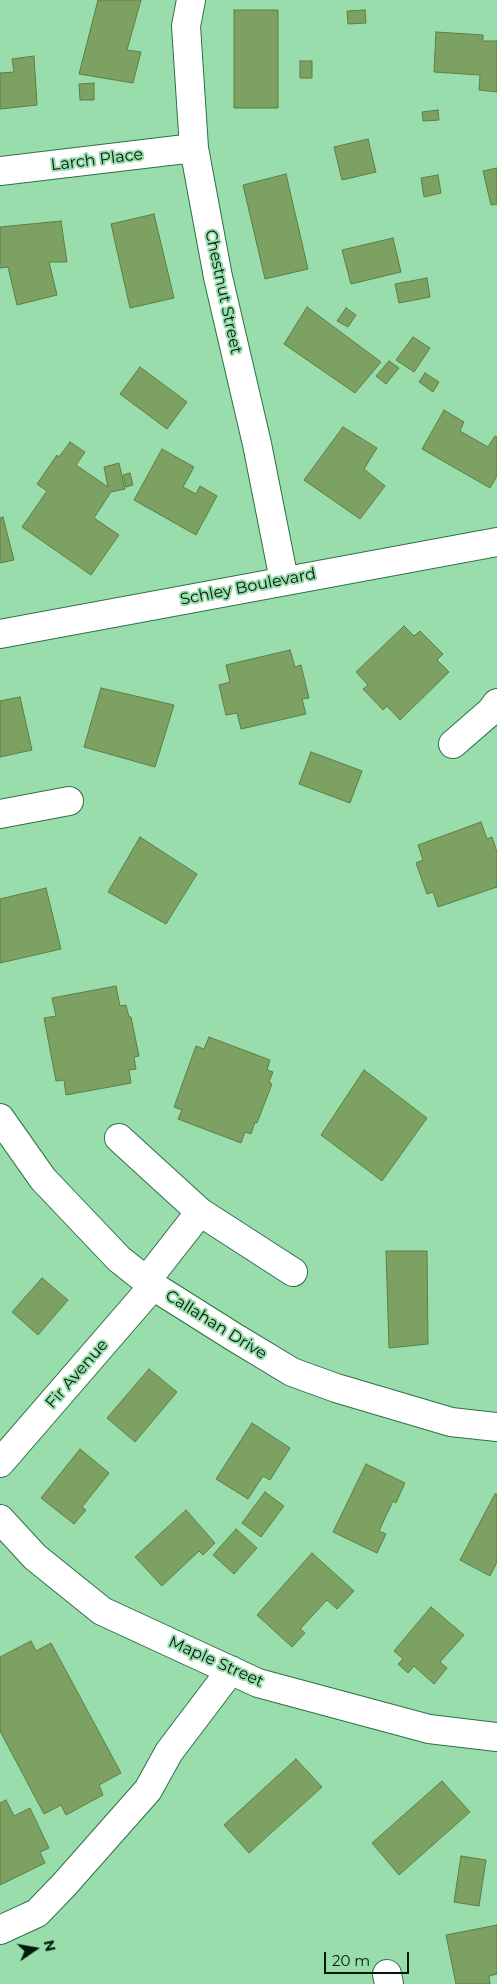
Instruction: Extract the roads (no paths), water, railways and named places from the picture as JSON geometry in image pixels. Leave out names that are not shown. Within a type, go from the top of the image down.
[{"type":"street","name":"Chestnut Street","points":[[191,0],[186,26],[194,148],[218,277],[257,444],[284,580]]},
{"type":"street","name":"Larch Place","points":[[0,171],[194,148]]},
{"type":"street","name":"Schley Boulevard","points":[[0,634],[497,542]]},
{"type":"street","points":[[453,744],[491,711],[497,703]]},
{"type":"street","points":[[0,814],[69,801]]},
{"type":"street","name":"Callahan Drive","points":[[0,1118],[43,1179],[119,1258],[150,1283],[292,1372],[336,1388],[451,1422],[497,1427]]},
{"type":"street","points":[[119,1138],[200,1212],[292,1272]]},
{"type":"street","name":"Fir Avenue","points":[[0,1463],[150,1283],[200,1212]]},
{"type":"street","name":"Maple Street","points":[[0,1520],[34,1557],[102,1611],[258,1683],[430,1729],[497,1736]]},
{"type":"street","points":[[0,1930],[37,1913],[64,1886],[148,1790],[169,1752],[231,1670]]}]
